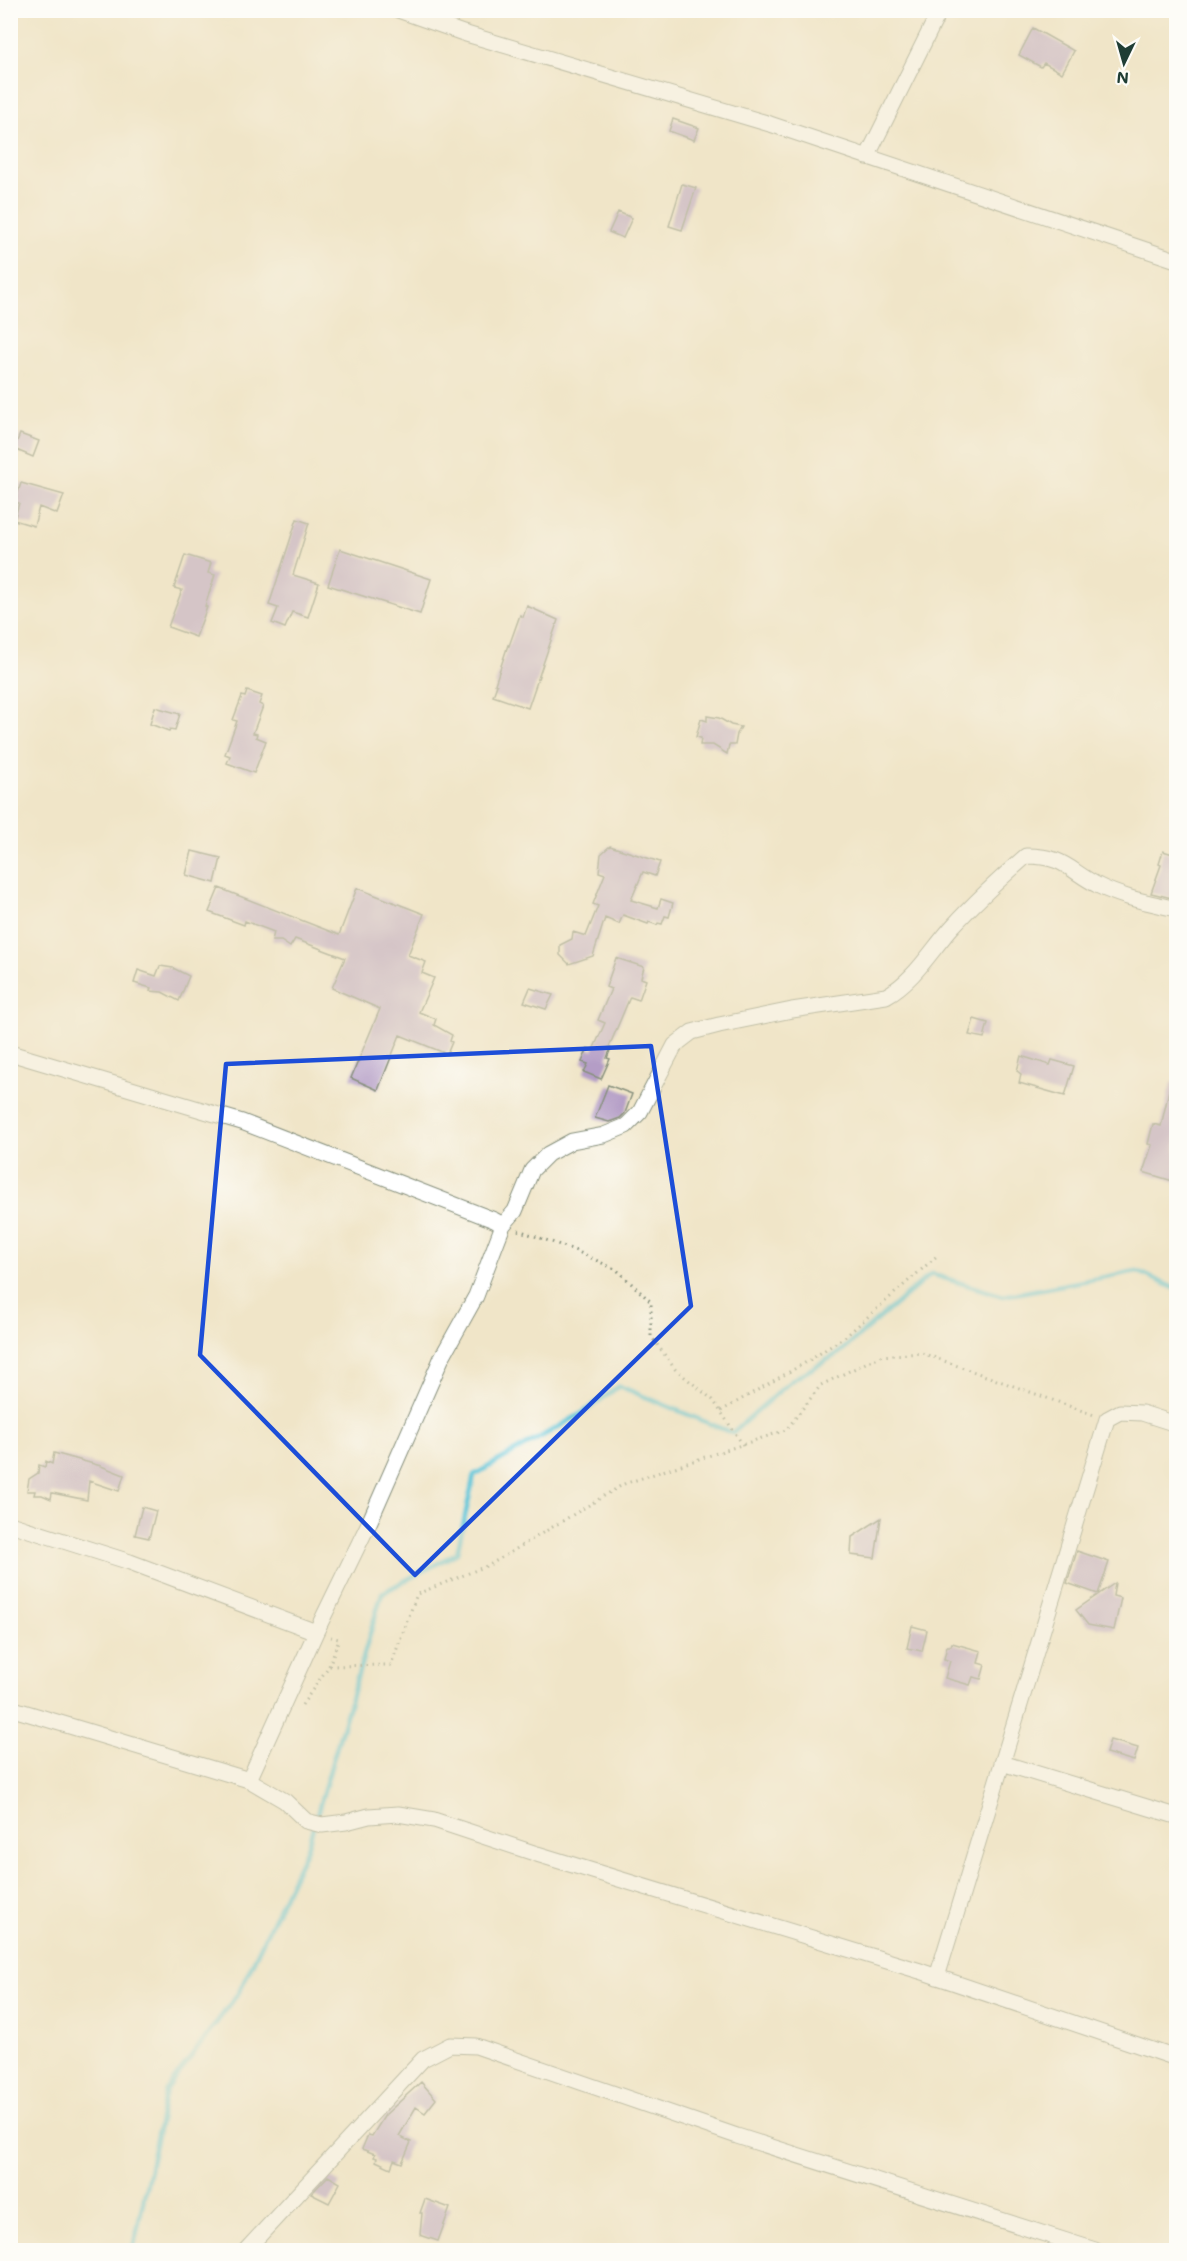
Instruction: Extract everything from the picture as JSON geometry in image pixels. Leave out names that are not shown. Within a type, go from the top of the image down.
[{"type":"street","points":[[398,10],[463,33],[770,124],[1176,260]]},
{"type":"street","points":[[867,157],[940,10]]},
{"type":"street","points":[[249,1780],[315,1632],[369,1523],[442,1357],[476,1296],[503,1225],[515,1211],[532,1170],[548,1154],[572,1142],[604,1135],[626,1126],[640,1113],[675,1045],[692,1032],[719,1024],[792,1010],[886,996],[896,991],[915,973],[952,927],[1026,856],[1044,856],[1059,860],[1100,886],[1136,899],[1176,909]]},
{"type":"street","points":[[10,1053],[242,1122],[503,1225]]},
{"type":"street","points":[[937,1977],[1107,1419],[1120,1412],[1142,1413],[1176,1424]]},
{"type":"street","points":[[10,1524],[130,1562],[315,1632]]},
{"type":"street","points":[[10,1708],[249,1780],[285,1801],[306,1821],[322,1825],[369,1816],[398,1814],[434,1820],[937,1977],[1176,2058]]},
{"type":"street","points":[[1002,1763],[1176,1816]]},
{"type":"street","points":[[246,2250],[423,2059],[450,2045],[476,2046],[737,2136],[1095,2250]]},
{"type":"path","points":[[503,1225],[574,1250],[617,1270],[651,1302],[651,1336],[675,1369],[713,1400],[743,1444]]},
{"type":"path","points":[[721,1410],[810,1360],[846,1336],[938,1255]]},
{"type":"path","points":[[329,1666],[391,1665],[417,1594],[492,1564],[624,1484],[786,1430],[821,1384],[880,1356],[922,1353],[1107,1419]]},
{"type":"path","points":[[296,1714],[329,1666],[339,1640],[315,1632]]},
{"type":"highlighted area","points":[[651,1046],[691,1306],[415,1575],[200,1355],[226,1064]]},
{"type":"building","points":[[1033,28],[1074,51],[1062,73],[1044,63],[1041,67],[1019,55]]},
{"type":"building","points":[[673,119],[699,128],[694,140],[669,131]]},
{"type":"building","points":[[682,184],[696,188],[682,230],[669,226]]},
{"type":"building","points":[[618,212],[632,218],[623,238],[609,232]]},
{"type":"building","points":[[20,434],[39,441],[33,457],[14,449]]},
{"type":"building","points":[[21,483],[64,495],[57,514],[39,507],[34,526],[14,520],[19,503],[15,502]]},
{"type":"building","points":[[297,519],[309,523],[293,575],[319,583],[308,617],[292,612],[285,628],[272,623],[278,608],[269,605]]},
{"type":"building","points":[[340,549],[431,579],[420,614],[328,585]]},
{"type":"building","points":[[185,555],[211,563],[208,573],[215,575],[196,637],[168,627],[182,590],[174,588]]},
{"type":"building","points":[[527,606],[558,620],[528,708],[493,696],[508,645],[520,615],[523,617]]},
{"type":"building","points":[[247,691],[262,696],[259,704],[263,706],[253,733],[257,734],[256,737],[266,741],[254,773],[227,763],[230,756],[225,754],[237,721],[233,720],[242,696],[245,697]]},
{"type":"building","points":[[155,707],[180,714],[175,730],[170,729],[169,731],[150,724]]},
{"type":"building","points":[[707,716],[741,727],[735,745],[729,745],[727,754],[713,745],[700,745],[701,738],[696,737],[701,719],[707,721]]},
{"type":"building","points":[[610,846],[660,862],[655,876],[643,872],[631,900],[658,908],[661,899],[673,903],[669,917],[665,916],[662,924],[657,925],[623,915],[619,924],[605,918],[593,956],[569,964],[560,955],[560,945],[572,939],[573,932],[586,936],[598,906],[593,904],[605,874],[599,872],[601,854]]},
{"type":"building","points":[[192,851],[221,858],[215,883],[186,875]]},
{"type":"building","points":[[1163,851],[1176,855],[1176,899],[1151,893],[1161,865],[1159,864]]},
{"type":"building","points":[[219,888],[339,935],[357,888],[424,914],[408,955],[426,962],[422,973],[434,978],[419,1012],[436,1019],[434,1025],[452,1035],[447,1054],[400,1035],[378,1090],[351,1078],[380,1009],[332,988],[345,958],[295,939],[290,947],[281,941],[272,941],[274,932],[245,921],[244,925],[209,912]]},
{"type":"building","points":[[616,958],[644,967],[641,978],[646,980],[639,1000],[630,997],[609,1047],[611,1048],[607,1058],[610,1059],[601,1079],[584,1072],[588,1064],[582,1062],[588,1048],[593,1050],[605,1023],[598,1020],[611,989],[606,987]]},
{"type":"building","points":[[160,966],[173,968],[189,976],[179,1001],[162,992],[150,991],[151,988],[134,983],[138,970],[156,976]]},
{"type":"building","points":[[530,988],[553,995],[546,1009],[524,1002]]},
{"type":"building","points":[[974,1019],[988,1023],[984,1038],[969,1035]]},
{"type":"building","points":[[1021,1056],[1050,1065],[1052,1060],[1074,1066],[1065,1096],[1019,1083],[1021,1074],[1017,1071]]},
{"type":"building","points":[[1171,1082],[1176,1083],[1176,1182],[1143,1172],[1152,1145],[1148,1144],[1153,1124],[1161,1126]]},
{"type":"building","points":[[608,1085],[632,1094],[625,1113],[620,1118],[609,1122],[595,1118]]},
{"type":"building","points":[[54,1453],[124,1475],[119,1491],[89,1481],[87,1500],[52,1493],[51,1499],[42,1495],[34,1495],[35,1491],[27,1491],[29,1479],[38,1473],[39,1465],[45,1467],[46,1461],[52,1464]]},
{"type":"building","points":[[142,1507],[156,1511],[149,1538],[135,1535]]},
{"type":"building","points":[[881,1518],[875,1558],[851,1555],[852,1537]]},
{"type":"building","points":[[1077,1551],[1109,1562],[1098,1594],[1067,1583]]},
{"type":"building","points":[[1115,1583],[1113,1596],[1121,1598],[1114,1630],[1088,1625],[1076,1610]]},
{"type":"building","points":[[912,1626],[927,1630],[922,1651],[907,1648]]},
{"type":"building","points":[[952,1643],[981,1651],[978,1663],[985,1665],[981,1679],[973,1677],[970,1685],[945,1678],[950,1661],[944,1659],[947,1646],[951,1646]]},
{"type":"building","points":[[1110,1740],[1138,1748],[1134,1761],[1106,1753]]},
{"type":"building","points":[[421,2082],[436,2099],[425,2113],[416,2107],[399,2136],[411,2142],[402,2163],[394,2160],[391,2168],[376,2161],[375,2154],[362,2149],[368,2135],[372,2136],[385,2115]]},
{"type":"building","points":[[328,2176],[340,2183],[329,2203],[311,2194]]},
{"type":"building","points":[[425,2199],[450,2208],[438,2241],[420,2235],[422,2213],[420,2213]]},
{"type":"waterway","points":[[133,2250],[166,2091],[239,1992],[307,1848],[382,1593],[457,1553],[474,1475],[586,1411],[619,1386],[732,1433],[792,1380],[839,1353],[931,1274],[1003,1296],[1137,1271],[1176,1289]]}]
